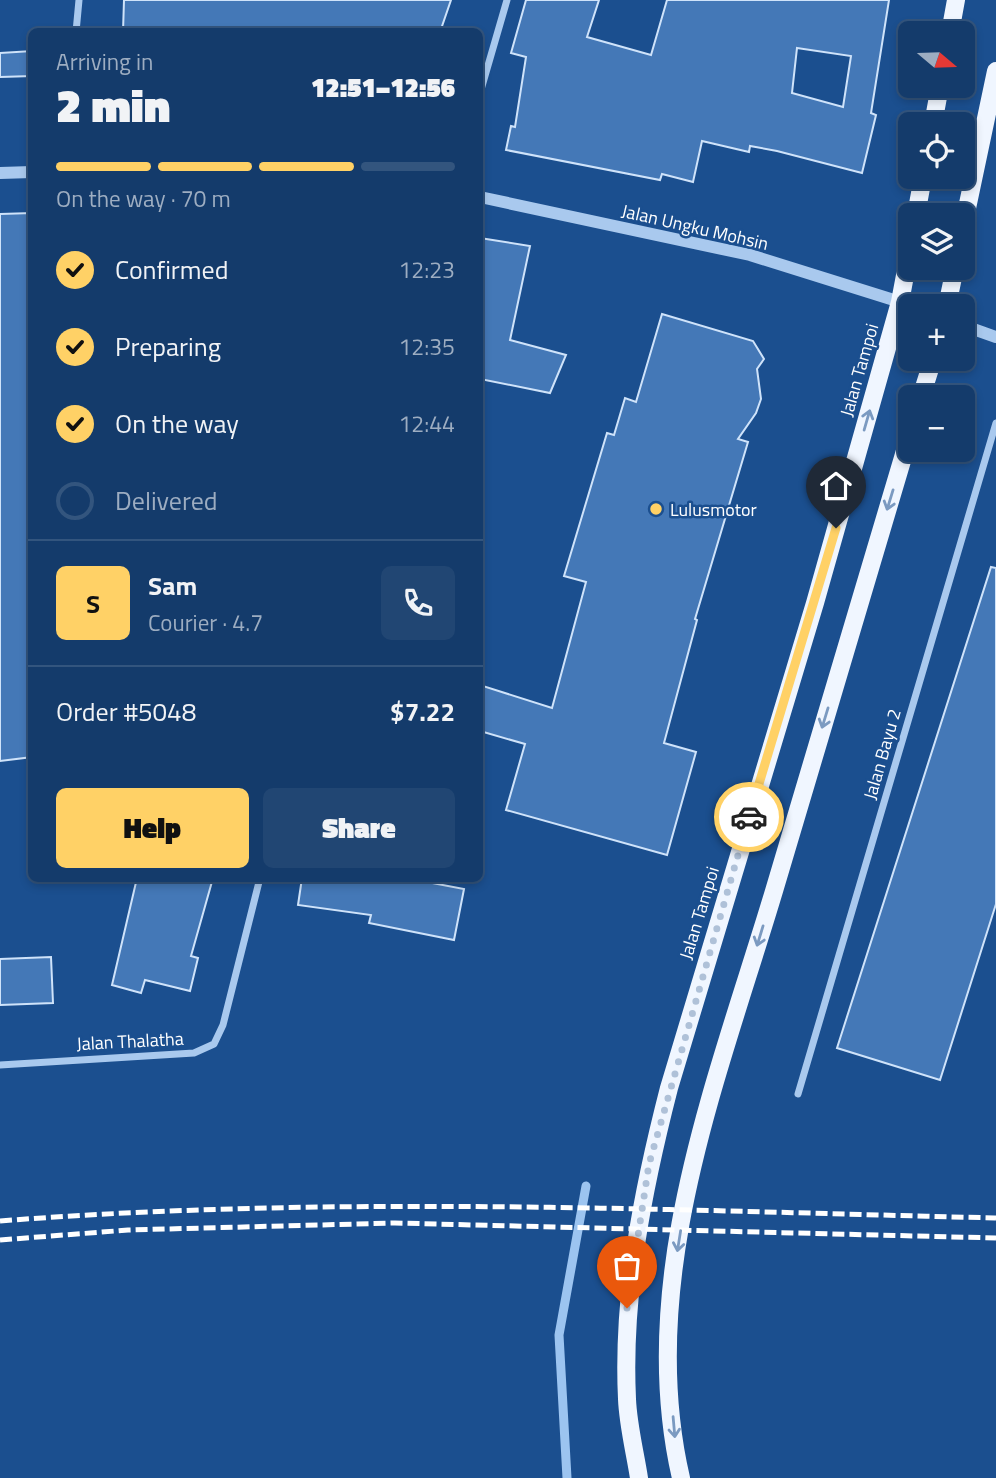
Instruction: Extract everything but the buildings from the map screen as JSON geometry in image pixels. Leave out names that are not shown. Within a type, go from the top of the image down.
[{"type":"main road","points":[[952,21],[956,0]]},
{"type":"main road","points":[[968,203],[996,71]]},
{"type":"main road","name":"Jalan Tampoi","points":[[639,1478],[627,1401],[627,1308],[649,1164],[898,331]]},
{"type":"main road","points":[[681,1478],[676,1456],[670,1376],[669,1307],[690,1173],[902,462]]},
{"type":"street","points":[[76,28],[79,0]]},
{"type":"street","points":[[483,83],[507,0]]},
{"type":"street","points":[[0,173],[28,172]]},
{"type":"street","name":"Jalan Ungku Mohsin","points":[[483,198],[750,255],[898,301]]},
{"type":"street","points":[[975,330],[996,337]]},
{"type":"street","name":"Jalan Bayu 2","points":[[798,1094],[996,423]]},
{"type":"street","name":"Jalan Thalatha","points":[[0,1065],[194,1053],[214,1044],[223,1026],[259,882]]},
{"type":"waterway","points":[[567,1478],[559,1335],[586,1186]]},
{"type":"railway","points":[[0,1221],[249,1208],[374,1207],[623,1209],[996,1218]]},
{"type":"railway","points":[[0,1240],[128,1230],[395,1223],[996,1238]]},
{"type":"way so far","points":[[627,1308],[649,1164],[749,817]]},
{"type":"place","name":"Lulusmotor","points":[[656,509]]},
{"type":"route","points":[[749,817],[836,528]]}]
